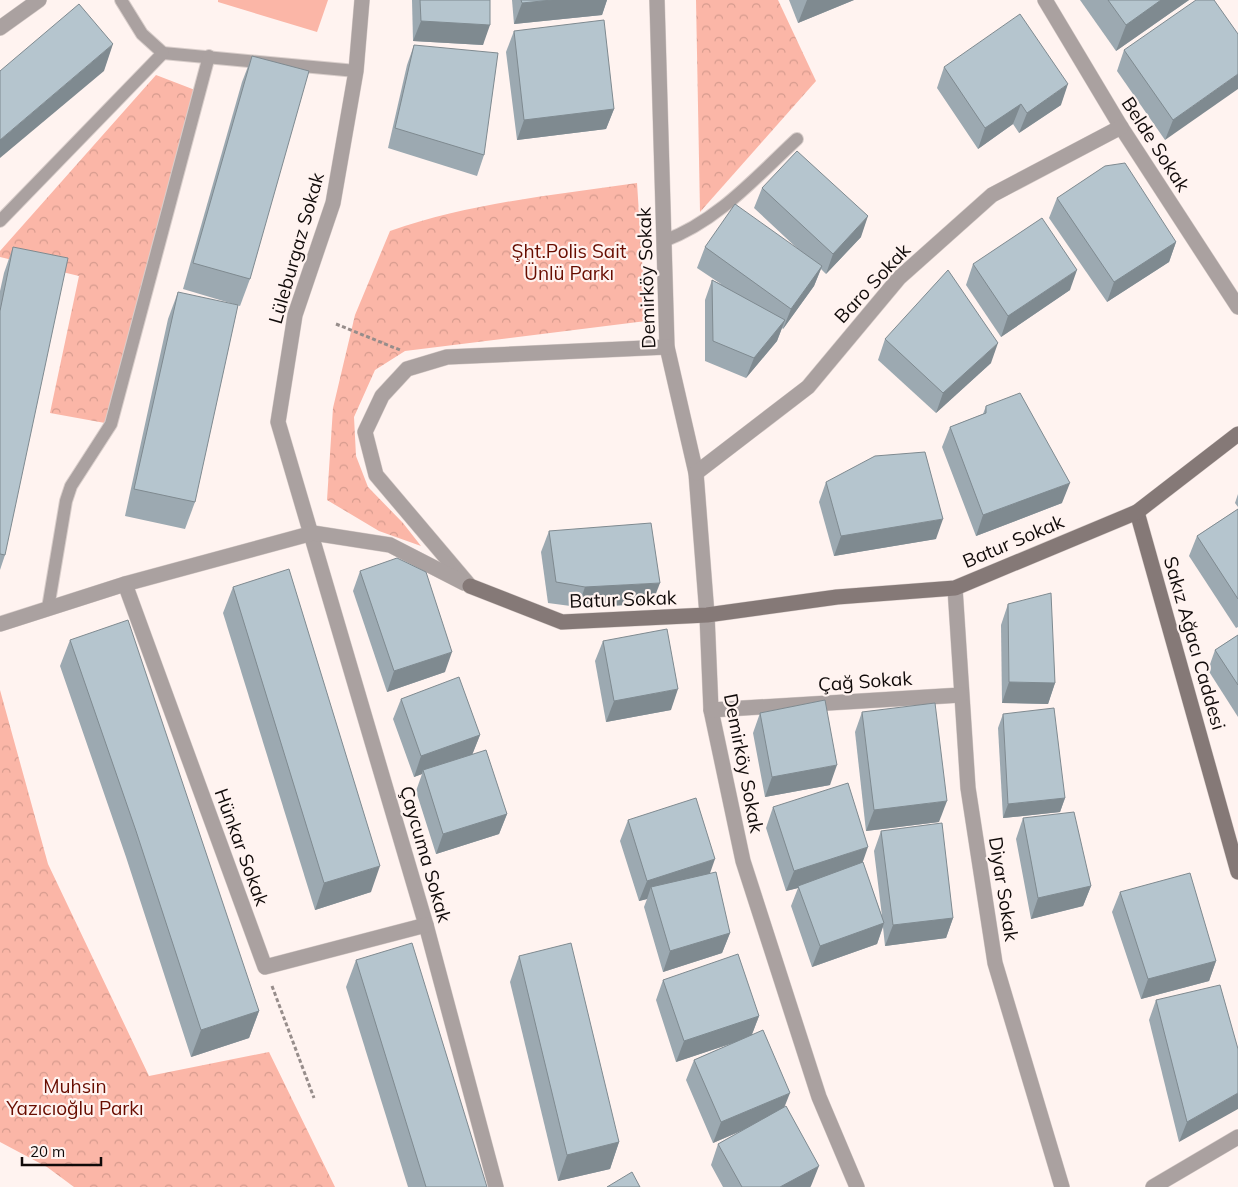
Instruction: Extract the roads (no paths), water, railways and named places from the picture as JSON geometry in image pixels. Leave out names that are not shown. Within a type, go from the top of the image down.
[{"type":"street","points":[[0,28],[39,0]]},
{"type":"street","name":"Lüleburgaz Sokak","points":[[313,533],[278,422],[294,315],[333,203],[356,71],[362,0]]},
{"type":"street","name":"Demirköy Sokak","points":[[657,0],[667,347],[696,472],[707,616],[711,710],[743,862],[819,1097],[857,1187]]},
{"type":"street","name":"Belde Sokak","points":[[1045,0],[1121,127],[1238,307]]},
{"type":"street","name":"Baro Sokak","points":[[696,472],[808,387],[899,278],[992,195],[1121,127]]},
{"type":"street","name":"Batur Sokak","points":[[667,347],[447,357],[407,369],[382,396],[365,432],[376,474],[470,586],[562,622],[707,616],[837,597],[955,588],[1137,512],[1238,434]]},
{"type":"street","name":"Sakız Ağacı Caddesi","points":[[1137,512],[1238,872]]},
{"type":"street","points":[[0,624],[125,584],[313,533],[390,545],[470,586]]},
{"type":"street","name":"Çaycuma Sokak","points":[[313,533],[426,925],[496,1187]]},
{"type":"street","name":"Hünkar Sokak","points":[[125,584],[265,967],[426,925]]},
{"type":"street","name":"Diyar Sokak","points":[[955,588],[968,788],[996,964],[1062,1187]]},
{"type":"street","name":"Çağ Sokak","points":[[711,710],[961,695]]},
{"type":"street","points":[[1153,1187],[1238,1137]]},
{"type":"lane","points":[[121,0],[142,34],[163,53],[356,71]]},
{"type":"lane","points":[[0,220],[163,53]]},
{"type":"lane","points":[[48,608],[66,501],[79,472],[112,424],[209,56]]},
{"type":"lane","points":[[664,241],[682,234],[714,215],[798,139]]},
{"type":"park label","name":"Şht.Polis Sait Ünlü Parkı","points":[[569,262]]},
{"type":"park label","name":"Muhsin Yazıcıoğlu Parkı","points":[[75,1097]]}]
